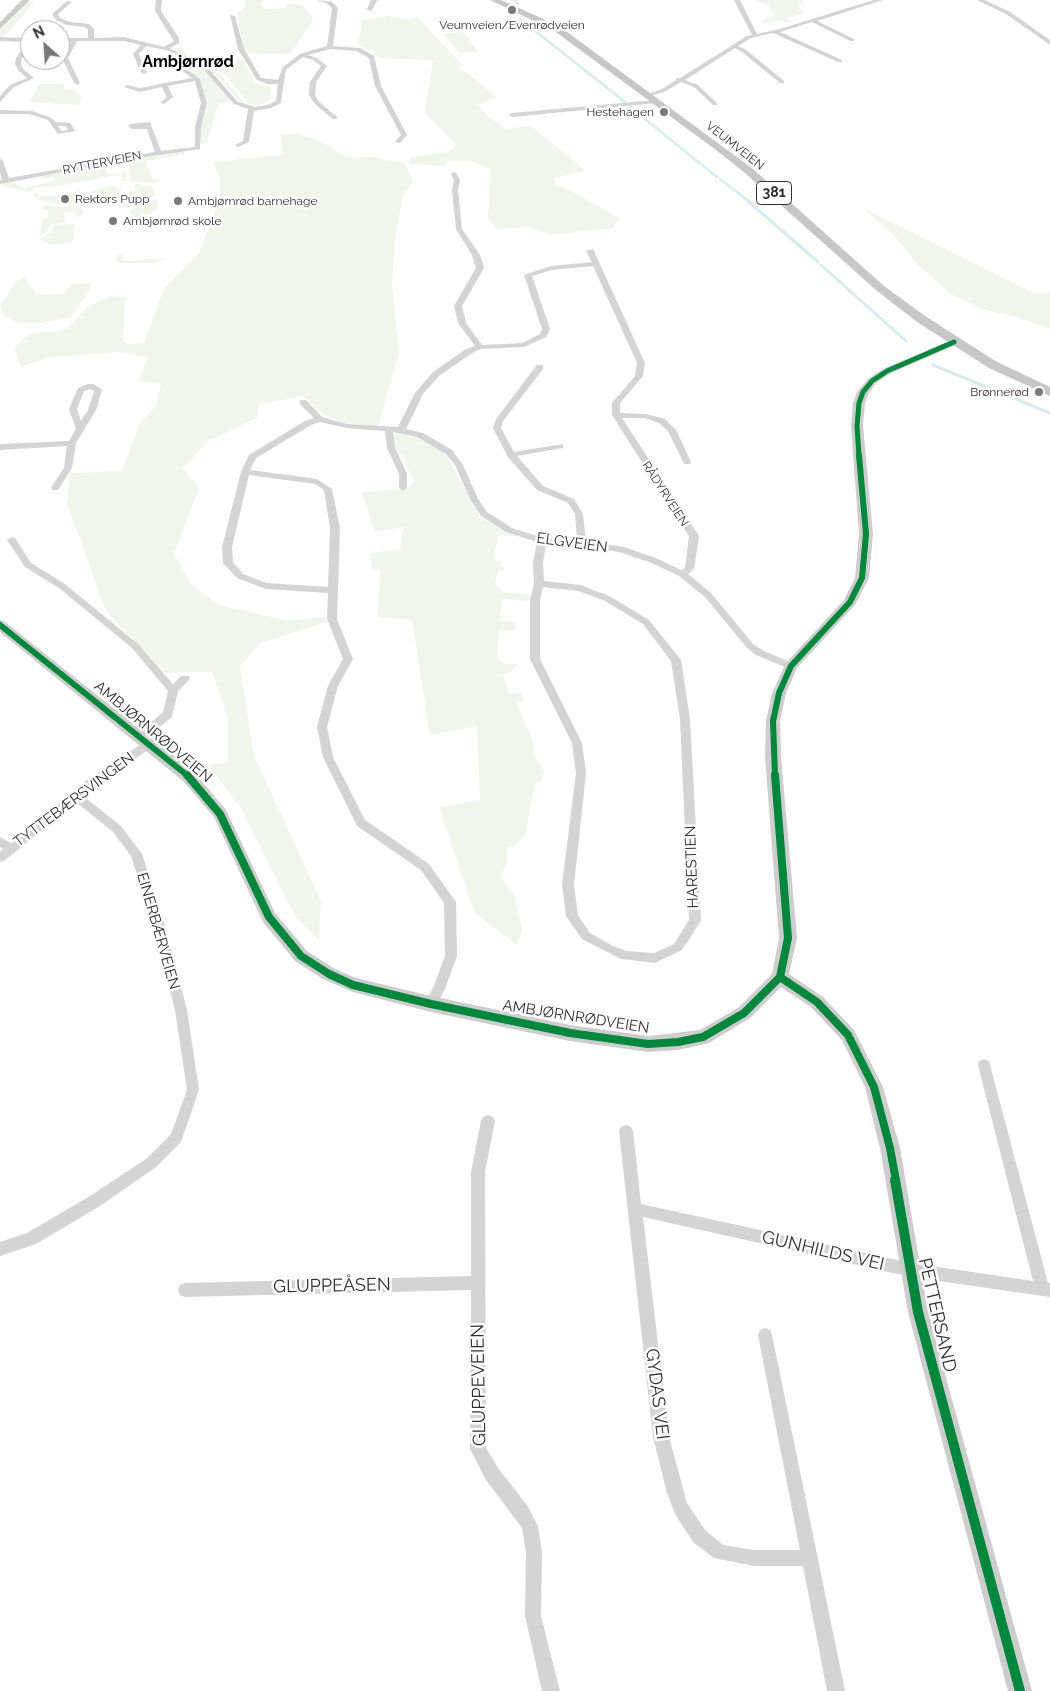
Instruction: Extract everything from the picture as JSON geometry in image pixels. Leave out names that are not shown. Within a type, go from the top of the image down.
[{"type":"main road","name":"VEUMVEIEN","points":[[494,0],[556,28],[743,166],[880,288],[954,342],[1007,372],[1050,392]]},
{"type":"street","points":[[0,26],[26,0]]},
{"type":"street","points":[[159,0],[158,10],[177,42],[166,48]]},
{"type":"street","points":[[320,0],[330,3],[336,12],[330,47]]},
{"type":"street","points":[[370,9],[374,0]]},
{"type":"street","points":[[737,0],[755,34]]},
{"type":"street","points":[[512,115],[652,99],[678,79],[755,34],[775,32],[878,0]]},
{"type":"street","points":[[980,0],[1008,13],[1050,43]]},
{"type":"street","points":[[69,2],[55,14],[58,18],[69,24],[87,25],[91,30],[91,39]]},
{"type":"street","points":[[232,16],[241,49],[259,79],[268,82],[282,82]]},
{"type":"street","points":[[813,21],[852,40]]},
{"type":"street","points":[[775,32],[840,62]]},
{"type":"street","points":[[0,39],[20,40]]},
{"type":"street","points":[[70,40],[124,39],[166,48],[196,63],[216,77],[236,102],[251,108],[264,108],[276,104],[280,99],[285,68],[302,55],[330,47],[358,49],[372,57],[378,86],[404,135],[398,142]]},
{"type":"street","points":[[75,40],[65,58],[77,83]]},
{"type":"street","points":[[144,72],[136,54],[145,43]]},
{"type":"street","points":[[734,46],[744,51],[782,82]]},
{"type":"street","points":[[302,55],[315,59],[324,66],[312,82],[312,95],[317,103],[335,118]]},
{"type":"street","points":[[196,63],[187,64],[183,69],[197,79]]},
{"type":"street","points":[[1,99],[18,82],[31,78],[21,70]]},
{"type":"street","points":[[127,87],[140,90],[197,79]]},
{"type":"street","name":"RYTTERVEIEN","points":[[0,165],[3,181],[158,152],[198,148],[198,127],[204,103],[197,79]]},
{"type":"street","points":[[678,79],[696,86],[715,104]]},
{"type":"street","points":[[164,85],[170,97],[164,102]]},
{"type":"street","points":[[0,89],[10,88]]},
{"type":"street","points":[[238,145],[246,142],[251,108]]},
{"type":"street","points":[[0,112],[30,112],[47,118],[54,124]]},
{"type":"street","points":[[150,127],[158,152]]},
{"type":"street","points":[[454,174],[457,180],[455,190],[460,229],[476,255],[480,268],[458,306],[462,323],[480,347]]},
{"type":"street","points":[[590,251],[642,363],[639,376],[616,404],[616,415],[646,416],[662,421],[672,430],[687,462]]},
{"type":"street","points":[[401,430],[419,393],[436,374],[469,351],[480,347],[524,345],[544,335],[546,329],[528,275],[552,268],[596,264]]},
{"type":"street","points":[[780,977],[788,938],[773,757],[773,721],[779,693],[791,666],[850,602],[862,578],[866,534],[857,426],[859,403],[863,392],[872,382],[887,371],[954,342]]},
{"type":"street","points":[[540,367],[498,421],[497,428],[511,455],[540,488],[571,501],[579,514],[582,543]]},
{"type":"street","points":[[303,402],[319,419],[308,423],[252,457],[245,472],[227,547],[228,563],[240,576],[266,586],[333,590]]},
{"type":"street","name":"RÅDYRVEIEN","points":[[616,415],[694,536],[689,569],[682,574]]},
{"type":"street","name":"ELGVEIEN","points":[[319,419],[347,426],[401,430],[420,435],[449,452],[459,465],[474,499],[484,514],[509,530],[542,541],[582,543],[621,550],[655,561],[682,574],[708,595],[750,646],[760,653],[791,666]]},
{"type":"street","points":[[55,488],[68,468],[72,443],[80,428]]},
{"type":"street","points":[[390,430],[391,448],[403,474],[404,488]]},
{"type":"street","points":[[0,447],[72,443]]},
{"type":"street","points":[[511,455],[560,446]]},
{"type":"street","points":[[245,472],[317,482],[328,489],[335,528],[332,619],[348,659],[333,686],[322,728],[328,757],[361,823],[425,867],[450,902],[451,956],[439,989],[430,1004]]},
{"type":"street","points":[[12,540],[28,565],[62,586],[136,646],[173,690],[185,678]]},
{"type":"street","name":"HARESTIEN","points":[[539,584],[581,588],[608,599],[646,622],[676,660],[684,719],[694,921],[678,947],[655,958],[625,956],[609,949],[586,936],[572,916],[568,885],[581,773],[577,743],[536,659],[535,600],[539,584],[538,563],[542,541]]},
{"type":"street","name":"AMBJØRNRØDVEIEN","points":[[0,625],[189,777],[220,814],[269,917],[301,956],[328,974],[354,985],[430,1004],[624,1042],[648,1044],[678,1042],[703,1037],[744,1013],[780,977]]},
{"type":"street","name":"AMBJØRNRØDVEIEN","points":[[145,740],[168,714],[173,690]]},
{"type":"street","name":"TYTTEBÆRSVINGEN","points":[[0,858],[145,740]]},
{"type":"street","name":"EINERBÆRVEIEN","points":[[0,1250],[31,1239],[95,1201],[151,1163],[176,1138],[193,1090],[181,1010],[160,928],[136,854],[117,829],[76,796]]},
{"type":"street","points":[[0,841],[10,848]]},
{"type":"street","name":"PETTERSAND","points":[[780,977],[816,1002],[829,1014],[852,1040],[865,1066],[890,1148],[921,1321],[1020,1691]]},
{"type":"street","name":"GUNHILDS VEI","points":[[634,1208],[911,1270],[1046,1290],[984,1065]]},
{"type":"street","name":"GLUPPEVEIEN","points":[[488,1121],[478,1172],[478,1449],[492,1474],[522,1511],[530,1526],[534,1552],[532,1616],[551,1691]]},
{"type":"street","name":"GYDAS VEI","points":[[626,1131],[661,1437],[675,1493],[681,1508],[699,1536],[720,1552],[754,1558],[808,1558]]},
{"type":"street","name":"GLUPPEÅSEN","points":[[185,1290],[478,1283]]},
{"type":"street","points":[[765,1335],[836,1691]]},
{"type":"shaded area","points":[[245,0],[262,0],[261,5],[264,9],[285,8],[290,3],[302,5],[313,18],[312,22],[290,54],[246,53],[243,48],[237,13],[245,8]]},
{"type":"shaded area","points":[[755,0],[802,0],[805,3],[797,4],[804,13],[786,18],[793,23],[781,21],[761,23],[765,18],[775,16],[769,5]]},
{"type":"shaded area","points":[[28,2],[34,2],[6,35],[0,37],[0,30]]},
{"type":"shaded area","points":[[388,16],[409,20],[418,18],[462,65],[459,66],[461,71],[465,71],[496,97],[478,105],[486,115],[506,129],[531,126],[585,170],[555,178],[555,185],[571,191],[619,218],[613,228],[549,235],[527,226],[497,230],[488,217],[491,169],[471,161],[449,161],[445,166],[410,164],[409,158],[452,151],[456,145],[425,112],[433,60],[380,58],[374,52],[358,45],[362,20]]},
{"type":"shaded area","points":[[461,32],[467,36],[478,52],[460,53],[443,34]]},
{"type":"shaded area","points":[[175,47],[221,75],[244,103],[255,107],[271,105],[258,108],[243,105],[214,73],[174,50]]},
{"type":"shaded area","points":[[243,60],[255,81],[253,83],[271,87],[271,99],[267,102],[257,105],[249,104],[227,76],[206,62]]},
{"type":"shaded area","points":[[190,65],[201,69],[212,78],[230,101],[218,105],[207,143],[201,144],[200,127],[208,105],[204,88],[199,79],[186,69]]},
{"type":"shaded area","points":[[39,84],[63,84],[65,89],[75,90],[81,96],[80,105],[29,102]]},
{"type":"shaded area","points":[[299,133],[329,146],[343,156],[354,158],[376,157],[389,161],[404,162],[413,182],[403,195],[395,238],[392,285],[399,353],[378,426],[342,423],[320,412],[303,396],[259,404],[257,418],[208,441],[183,468],[199,488],[174,553],[191,585],[219,605],[287,621],[324,617],[327,622],[260,643],[240,667],[254,756],[321,901],[319,940],[295,916],[241,808],[208,765],[228,762],[228,718],[212,672],[165,673],[106,611],[67,503],[70,473],[122,471],[140,424],[156,406],[161,384],[138,380],[149,357],[118,352],[51,357],[21,367],[14,348],[29,334],[60,331],[69,327],[88,306],[113,296],[125,297],[123,341],[127,344],[144,343],[164,289],[199,253],[220,199],[220,179],[213,162],[283,155],[281,135]]},
{"type":"shaded area","points":[[184,151],[184,154],[181,155],[145,161],[153,180],[160,179],[157,183],[130,181],[129,160]]},
{"type":"shaded area","points":[[124,160],[125,162],[105,165],[107,175],[127,172],[126,181],[122,181],[125,177],[111,176],[58,186],[33,188],[33,191],[28,192],[0,185],[2,182],[12,182],[24,188],[55,181],[54,177],[43,179],[41,177],[47,174]]},
{"type":"shaded area","points":[[134,185],[152,187],[155,196],[128,207],[113,204],[118,198],[135,190]]},
{"type":"shaded area","points":[[112,186],[122,188],[115,197],[105,204],[87,205],[84,197],[82,198],[83,205],[59,204],[38,199],[32,195],[38,193],[39,197],[79,191],[80,194]]},
{"type":"shaded area","points":[[153,200],[157,201],[158,209],[140,218],[139,224],[133,224],[130,210]]},
{"type":"shaded area","points":[[43,205],[80,208],[83,209],[84,213],[76,218],[76,211],[64,212],[65,222],[50,225],[47,232],[40,236],[42,219],[48,218],[48,210],[43,210]]},
{"type":"shaded area","points":[[863,208],[1035,294],[1050,292],[1050,329],[1017,317],[985,310],[951,294],[918,265],[895,236]]},
{"type":"shaded area","points":[[75,224],[73,242],[51,245],[39,239],[50,233],[54,225]]},
{"type":"shaded area","points":[[126,253],[122,255],[123,261],[167,258],[153,263],[120,263],[116,260],[118,255]]},
{"type":"shaded area","points":[[24,277],[37,295],[65,294],[70,285],[90,283],[90,290],[71,317],[42,323],[19,323],[4,316],[0,304],[14,283]]},
{"type":"shaded area","points":[[393,434],[404,434],[434,445],[448,457],[479,516],[493,525],[518,536],[498,535],[494,561],[501,561],[500,565],[504,568],[503,571],[498,571],[495,584],[503,592],[530,595],[529,601],[502,599],[500,620],[516,622],[515,630],[499,631],[497,658],[504,664],[519,664],[511,672],[503,674],[509,694],[521,692],[524,701],[516,703],[532,738],[534,756],[544,770],[543,780],[536,782],[529,810],[527,832],[520,842],[507,848],[507,862],[500,877],[513,893],[519,914],[522,930],[517,945],[474,912],[439,807],[480,800],[477,726],[430,735],[412,620],[378,617],[380,570],[372,569],[370,553],[401,549],[403,527],[375,532],[362,492],[406,489],[414,482],[402,455],[394,446]]},
{"type":"waterway","points":[[514,0],[518,4]]},
{"type":"waterway","points":[[520,19],[625,102]]},
{"type":"waterway","points":[[630,107],[717,177]]},
{"type":"waterway","points":[[720,179],[750,202]]},
{"type":"waterway","points":[[748,201],[818,262]]},
{"type":"waterway","points":[[821,265],[906,341]]},
{"type":"waterway","points":[[933,365],[1050,413]]},
{"type":"cycle path","points":[[0,625],[189,777],[220,814],[269,917],[301,956],[329,974],[353,985],[431,1004],[570,1033],[648,1044],[678,1042],[703,1037],[744,1013],[780,977],[788,938],[773,757],[773,721],[779,693],[791,666],[850,602],[862,578],[866,534],[857,426],[859,403],[863,392],[872,381],[887,371],[954,342]]},
{"type":"cycle path","points":[[780,977],[817,1002],[848,1035],[874,1087],[890,1148],[918,1312],[1020,1691]]},
{"type":"place","name":"Veumveien/Evenrødveien","points":[[512,10]]},
{"type":"place","name":"Hestehagen","points":[[664,112]]},
{"type":"place","name":"Rektors Pupp","points":[[65,199]]},
{"type":"place","name":"Ambjørnrød barnehage","points":[[178,201]]},
{"type":"place","name":"Ambjørnrød skole","points":[[113,221]]},
{"type":"place","name":"Brønnerød","points":[[1039,392]]},
{"type":"district","name":"Ambjørnrød","points":[[188,62]]}]
